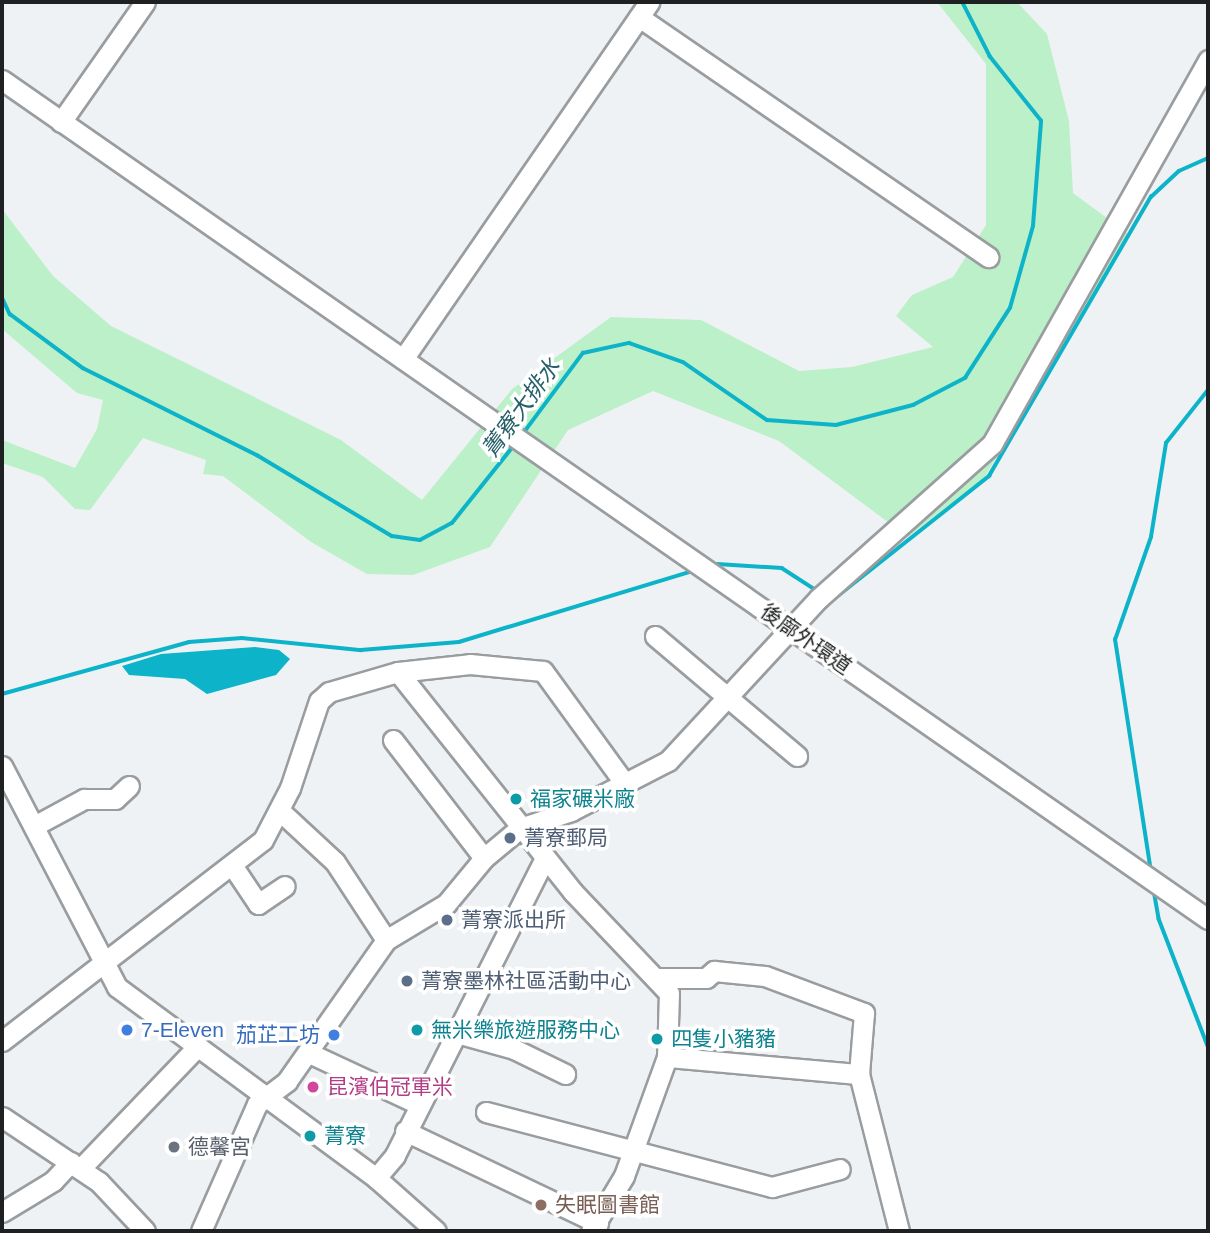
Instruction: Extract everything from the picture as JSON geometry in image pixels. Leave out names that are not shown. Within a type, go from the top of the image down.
[{"type":"street","points":[[61,122],[145,2]]},
{"type":"street","points":[[403,359],[644,9],[988,257]]},
{"type":"street","points":[[201,1231],[264,1094],[287,1081],[386,940],[446,904],[484,858],[520,828],[625,784],[668,761],[789,628],[992,444],[1208,60]]},
{"type":"street","name":"後廍外環道","points":[[2,80],[1208,919]]},
{"type":"street","points":[[655,636],[727,694],[797,756]]},
{"type":"street","points":[[2,1041],[103,966],[263,840],[281,811],[318,701],[398,672],[470,664],[543,671],[625,784]]},
{"type":"street","points":[[398,672],[545,858],[658,978],[673,1014],[667,1057],[635,1148],[594,1227],[405,1131]]},
{"type":"street","points":[[393,740],[484,858]]},
{"type":"street","points":[[2,766],[103,966],[144,1011],[198,1046],[376,1178],[436,1231]]},
{"type":"street","points":[[34,826],[84,799],[115,799],[129,786]]},
{"type":"street","points":[[281,811],[335,862],[386,940]]},
{"type":"street","points":[[376,1178],[405,1131],[416,1103],[457,1033],[545,858]]},
{"type":"street","points":[[232,865],[258,904],[285,886]]},
{"type":"street","points":[[658,978],[706,978],[714,971],[765,976],[864,1013],[859,1074],[877,1127],[899,1231]]},
{"type":"street","points":[[457,1033],[514,1049],[565,1074]]},
{"type":"street","points":[[2,1212],[76,1165],[198,1046]]},
{"type":"street","points":[[309,1053],[416,1103]]},
{"type":"street","points":[[667,1057],[859,1074]]},
{"type":"street","points":[[486,1112],[635,1148],[772,1187],[840,1169]]},
{"type":"street","points":[[2,1117],[76,1165],[126,1203],[145,1231]]},
{"type":"green space","points":[[937,2],[1017,2],[1047,34],[1069,121],[1073,193],[1130,235],[984,478],[908,537],[779,441],[653,391],[568,430],[490,547],[413,575],[367,574],[311,542],[223,476],[203,474],[206,460],[143,438],[90,510],[75,509],[43,477],[2,463],[2,440],[75,468],[97,429],[103,400],[77,393],[2,329],[2,209],[53,276],[111,326],[341,440],[422,500],[512,389],[611,317],[701,320],[799,371],[852,367],[933,347],[896,316],[912,295],[953,277],[986,225],[986,64]]},
{"type":"water","points":[[255,647],[279,650],[290,659],[276,675],[207,694],[185,679],[129,675],[122,666],[161,654]]},
{"type":"waterway","name":"菁寮大排水","points":[[522,435],[583,353],[629,343],[683,362],[767,420],[836,425],[913,405],[965,378],[1010,308],[1033,226],[1041,121],[990,57],[962,2]]},
{"type":"waterway","points":[[834,599],[989,476],[1151,197],[1179,171],[1208,158]]},
{"type":"waterway","name":"菁寮大排水","points":[[2,297],[10,314],[83,368],[257,455],[392,536],[420,540],[452,523],[515,444]]},
{"type":"waterway","points":[[1151,872],[1115,640],[1151,537],[1166,443],[1208,390]]},
{"type":"waterway","points":[[717,564],[782,568],[814,589]]},
{"type":"waterway","points":[[2,694],[189,642],[242,638],[361,650],[459,642],[689,572]]},
{"type":"waterway","points":[[1154,890],[1159,919],[1208,1046]]},
{"type":"place","name":"福家碾米廠","points":[[516,799]]},
{"type":"place","name":"菁寮郵局","points":[[510,838]]},
{"type":"place","name":"菁寮派出所","points":[[447,920]]},
{"type":"place","name":"菁寮墨林社區活動中心","points":[[407,981]]},
{"type":"place","name":"7-Eleven","points":[[127,1030]]},
{"type":"place","name":"無米樂旅遊服務中心","points":[[417,1030]]},
{"type":"place","name":"茄芷工坊","points":[[334,1035]]},
{"type":"place","name":"四隻小豬豬","points":[[657,1039]]},
{"type":"place","name":"昆濱伯冠軍米","points":[[313,1087]]},
{"type":"place","name":"菁寮","points":[[310,1136]]},
{"type":"place","name":"德馨宮","points":[[174,1147]]},
{"type":"place","name":"失眠圖書館","points":[[541,1205]]}]
